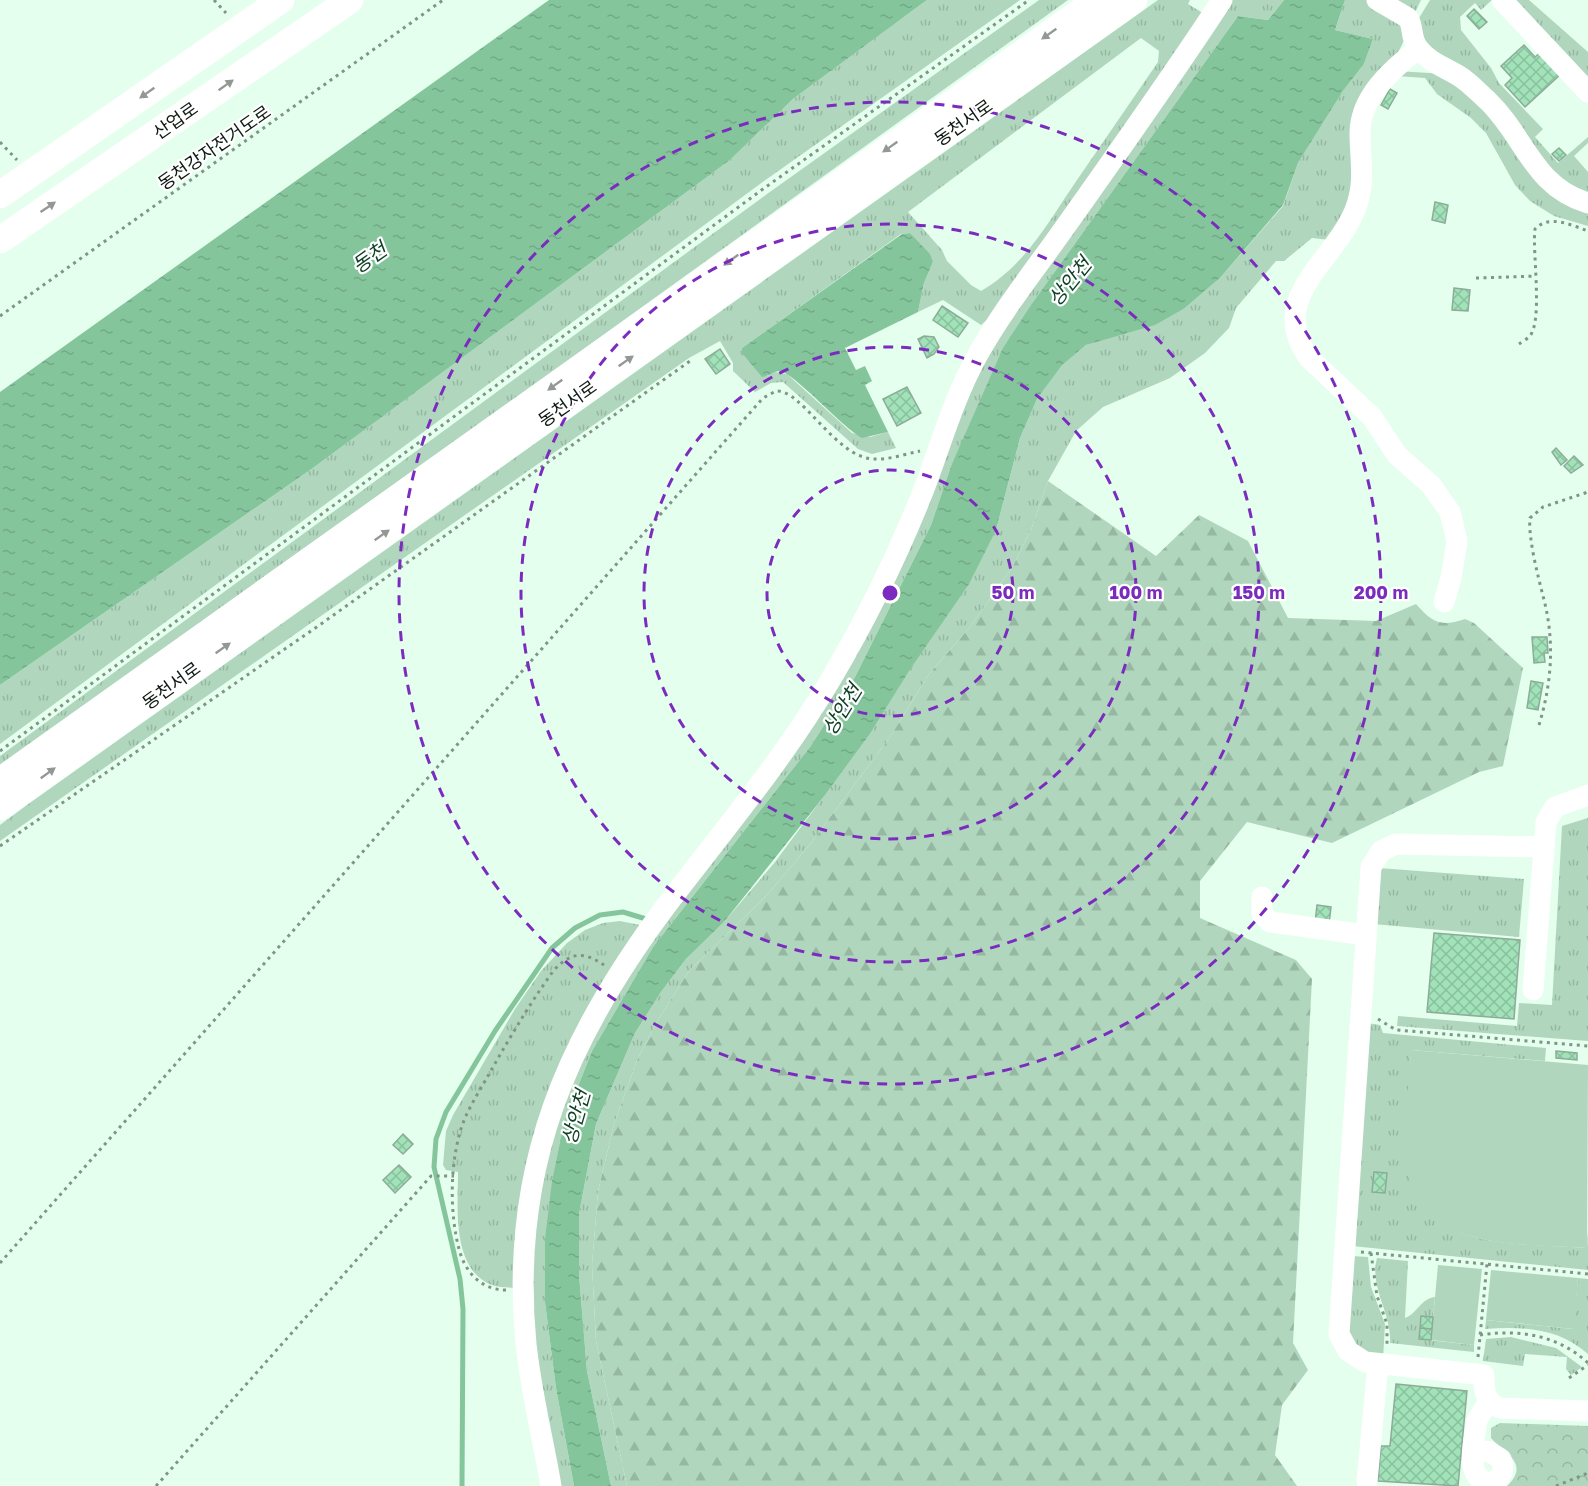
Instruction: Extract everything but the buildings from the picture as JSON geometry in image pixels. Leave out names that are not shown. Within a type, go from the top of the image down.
[{"type":"main road","points":[[0,195],[281,0]]},
{"type":"main road","name":"산업로","points":[[0,240],[350,0]]},
{"type":"main road","name":"동천서로","points":[[0,781],[1097,0]]},
{"type":"main road","name":"동천서로","points":[[0,807],[1134,0]]},
{"type":"street","points":[[551,1486],[531,1383],[526,1342],[528,1214],[542,1141],[568,1066],[585,1030],[618,974],[670,901],[762,782],[815,706],[883,582],[964,381],[990,333],[1134,130],[1222,0]]},
{"type":"street","points":[[1377,0],[1400,12],[1410,22],[1412,40],[1418,49],[1440,68],[1465,80],[1495,108],[1539,171],[1555,188],[1571,198],[1588,203]]},
{"type":"street","points":[[1502,0],[1588,92]]},
{"type":"street","points":[[1418,49],[1391,71],[1370,101],[1360,131],[1364,171],[1360,195],[1346,228],[1306,285],[1297,304],[1293,320],[1296,336],[1309,358],[1372,417],[1397,455],[1431,485],[1450,512],[1457,541],[1451,578],[1443,602]]},
{"type":"street","points":[[1533,990],[1542,847],[1546,822],[1552,810],[1588,795]]},
{"type":"street","points":[[1498,1405],[1484,1388],[1484,1374],[1382,1364],[1353,1355],[1340,1339],[1371,867],[1381,851],[1390,846],[1402,844],[1542,847]]},
{"type":"street","points":[[1262,897],[1262,914],[1270,922],[1366,935]]},
{"type":"street","points":[[1367,1481],[1382,1364]]},
{"type":"street","points":[[1474,1450],[1478,1415],[1498,1405],[1588,1412]]},
{"type":"path","name":"동천강자전거도로","points":[[0,316],[443,0]]},
{"type":"path","points":[[0,751],[764,189],[1029,0]]},
{"type":"path","points":[[1519,344],[1532,331],[1536,276],[1534,235],[1538,225],[1553,221],[1588,231]]},
{"type":"path","points":[[1476,278],[1536,276]]},
{"type":"path","points":[[0,846],[321,624],[690,362]]},
{"type":"path","points":[[0,1263],[763,398],[776,391],[789,394],[835,439],[864,458],[884,459],[939,447]]},
{"type":"path","points":[[1539,725],[1548,684],[1552,636],[1536,573],[1530,518],[1543,507],[1588,492]]},
{"type":"path","points":[[525,1291],[490,1288],[477,1280],[466,1266],[454,1227],[457,1142],[467,1113],[554,970],[565,958],[574,955],[598,961],[618,974]]},
{"type":"path","points":[[1360,1019],[1380,1019],[1396,1030],[1588,1046]]},
{"type":"path","points":[[156,1486],[431,1176],[439,1174],[454,1176]]},
{"type":"path","points":[[1345,1250],[1588,1274]]},
{"type":"path","points":[[1371,1253],[1375,1288],[1388,1332],[1382,1364]]},
{"type":"path","points":[[1476,1374],[1487,1264]]},
{"type":"path","points":[[1480,1335],[1496,1333],[1536,1335],[1562,1344],[1588,1364],[1569,1378]]},
{"type":"path","points":[[1557,1486],[1588,1473]]},
{"type":"green space","points":[[927,0],[1020,0],[760,184],[0,744],[0,685],[313,468],[730,160],[793,99]]},
{"type":"green space","points":[[1039,0],[1068,0],[0,770],[0,756],[767,194]]},
{"type":"green space","points":[[1158,0],[1190,0],[1188,4],[1206,15],[997,311],[981,325],[943,300],[918,312],[924,283],[933,262],[910,233],[901,234],[742,348],[767,376],[775,372],[787,374],[852,433],[870,437],[888,432],[896,448],[872,454],[858,449],[783,382],[771,383],[755,392],[733,371],[733,363],[720,341],[689,358],[0,841],[0,825]],"holes":[[[1141,38],[1159,51],[1158,62],[1024,256],[1011,269],[981,291],[971,285],[947,261],[942,250],[908,212]]]},
{"type":"green space","points":[[1225,0],[1284,0],[1268,20],[1238,16],[1033,302],[951,466],[931,525],[855,677],[810,747],[653,947],[592,1051],[565,1119],[545,1302],[556,1388],[574,1486],[555,1486],[529,1294],[539,1179],[592,1025],[798,739],[986,353]]},
{"type":"green space","points":[[1345,0],[1421,0],[1400,49],[1383,74],[1356,186],[1330,240],[1312,238],[1284,261],[1276,261],[1236,308],[1229,328],[1205,353],[1170,378],[1103,407],[1076,431],[1048,481],[1032,527],[1013,566],[970,627],[929,674],[890,737],[808,847],[765,897],[689,971],[658,1020],[637,1060],[614,1124],[598,1191],[592,1265],[596,1341],[627,1486],[611,1486],[587,1371],[579,1275],[579,1214],[596,1124],[635,1033],[661,992],[686,959],[724,922],[775,862],[870,734],[996,530],[1020,438],[1037,399],[1062,364],[1086,345],[1185,308],[1220,278],[1283,206],[1298,163],[1343,91],[1364,64],[1373,39],[1335,30]]},
{"type":"green space","points":[[1430,0],[1492,0],[1481,10],[1475,3],[1460,17],[1461,30],[1491,68],[1499,83],[1543,129],[1535,137],[1558,163],[1588,137],[1588,143],[1574,156],[1588,172],[1588,200],[1574,195],[1420,38],[1416,23]]},
{"type":"green space","points":[[1513,0],[1529,0],[1588,52],[1588,81]]},
{"type":"green space","points":[[1397,71],[1445,74],[1588,207],[1588,226],[1554,216],[1530,201],[1515,185],[1486,133],[1471,118],[1437,94],[1425,78],[1396,76]]},
{"type":"green space","points":[[1048,481],[1156,556],[1199,515],[1248,541],[1288,618],[1376,621],[1416,604],[1438,622],[1449,623],[1465,619],[1474,623],[1523,668],[1503,766],[1479,772],[1332,843],[1247,822],[1200,881],[1200,918],[1296,960],[1312,979],[1293,1343],[1308,1370],[1282,1405],[1275,1455],[1297,1486],[627,1486],[596,1341],[592,1265],[598,1191],[614,1124],[637,1060],[658,1020],[689,971],[765,897],[808,847],[890,737],[929,674],[970,627],[1013,566],[1032,527]]},
{"type":"green space","points":[[1588,818],[1588,1041],[1397,1026],[1398,1016],[1517,1026],[1519,1003],[1552,1005],[1562,826]]},
{"type":"green space","points":[[1379,868],[1524,879],[1519,937],[1373,924]]},
{"type":"green space","points":[[620,921],[640,925],[579,1031],[516,1288],[492,1285],[479,1277],[469,1266],[463,1251],[458,1219],[458,1172],[446,1170],[443,1165],[446,1131],[515,1009],[541,971],[567,943],[585,930],[603,923]]},
{"type":"green space","points":[[1367,1023],[1380,1025],[1383,1033],[1546,1048],[1545,1061],[1411,1050],[1407,1162],[1416,1192],[1431,1213],[1451,1228],[1476,1237],[1503,1242],[1587,1248],[1588,1231],[1588,1270],[1352,1246]]},
{"type":"green space","points":[[1411,1050],[1588,1065],[1587,1248],[1504,1243],[1476,1238],[1451,1229],[1430,1214],[1415,1194],[1407,1165],[1406,1122]]},
{"type":"green space","points":[[1352,1256],[1368,1257],[1371,1287],[1385,1324],[1383,1360],[1352,1346],[1347,1325]]},
{"type":"green space","points":[[1377,1258],[1408,1261],[1405,1318],[1426,1300],[1435,1297],[1433,1317],[1421,1316],[1419,1339],[1474,1345],[1474,1352],[1390,1343],[1388,1321],[1376,1280]]},
{"type":"green space","points":[[1438,1265],[1482,1269],[1474,1345],[1431,1340]]},
{"type":"green space","points":[[1491,1270],[1578,1278],[1574,1329],[1486,1320]]},
{"type":"green space","points":[[1578,1278],[1588,1279],[1588,1354],[1577,1345],[1553,1334],[1527,1329],[1485,1329],[1486,1320],[1573,1329]]},
{"type":"green space","points":[[1511,1337],[1556,1348],[1582,1367],[1571,1375],[1566,1369],[1567,1357],[1525,1354],[1523,1366],[1483,1361],[1486,1339]]},
{"type":"green space","points":[[1500,1423],[1588,1426],[1588,1486],[1507,1486],[1514,1478],[1516,1465],[1513,1459],[1491,1438],[1491,1428]]},
{"type":"water","name":"동천","points":[[549,0],[927,0],[793,99],[730,160],[313,468],[0,685],[0,392]]},
{"type":"water","name":"상안천","points":[[1284,0],[1345,0],[1335,30],[1373,39],[1364,64],[1343,91],[1298,163],[1283,205],[1220,278],[1185,308],[1155,325],[1086,345],[1062,365],[1037,399],[1020,438],[996,530],[969,584],[911,668],[870,734],[825,795],[724,922],[686,959],[661,992],[635,1033],[596,1124],[579,1214],[579,1275],[587,1371],[611,1486],[574,1486],[556,1388],[545,1302],[545,1239],[552,1181],[565,1119],[592,1051],[653,947],[810,747],[855,677],[931,525],[951,466],[1003,348],[1033,302],[1238,16],[1268,20]]},
{"type":"water","points":[[910,233],[930,254],[933,262],[924,283],[918,312],[845,348],[856,370],[865,366],[872,381],[865,385],[888,432],[862,438],[787,374],[778,371],[762,377],[742,353],[742,348],[902,234]]},
{"type":"waterway","points":[[462,1486],[463,1309],[460,1279],[434,1167],[436,1139],[446,1112],[495,1031],[552,948],[575,928],[600,915],[623,912],[646,919]]}]
